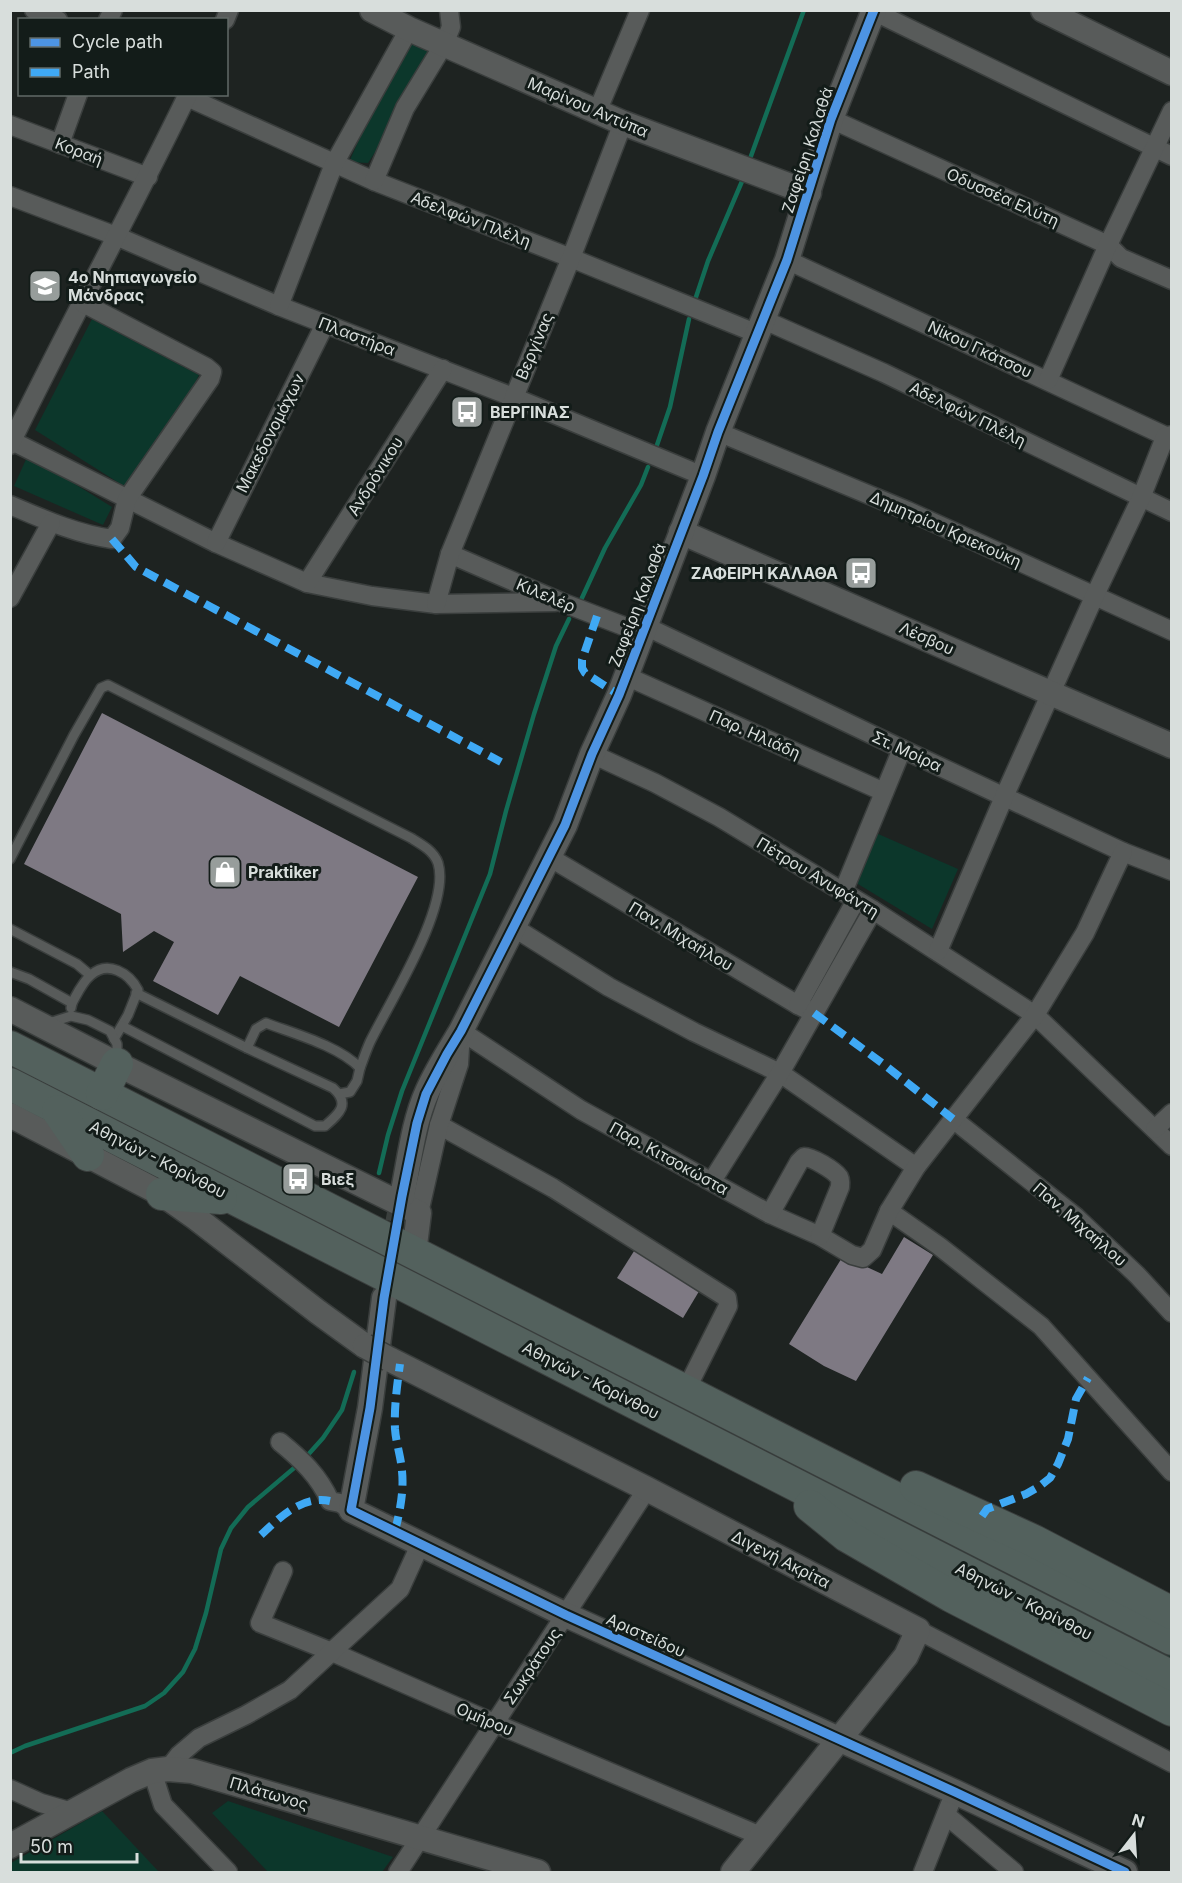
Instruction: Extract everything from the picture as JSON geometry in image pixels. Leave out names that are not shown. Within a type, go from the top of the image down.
[{"type":"highway","name":"Αθηνών - Κορίνθου","points":[[10,1047],[1172,1639]]},
{"type":"highway","points":[[102,1094],[115,1051]]},
{"type":"highway","name":"Αθηνών - Κορίνθου","points":[[10,1084],[1172,1677]]},
{"type":"highway","points":[[56,1107],[88,1155]]},
{"type":"highway","points":[[162,1194],[237,1199]]},
{"type":"highway","points":[[758,1429],[848,1456],[1034,1541],[1172,1613]]},
{"type":"highway","points":[[765,1468],[847,1536],[951,1596],[1172,1710]]},
{"type":"street","points":[[34,10],[53,18]]},
{"type":"street","name":"Μαρίνου Αντύπα","points":[[372,10],[409,29],[623,123],[809,193]]},
{"type":"street","points":[[374,181],[405,108],[444,44],[451,27],[450,10]]},
{"type":"street","points":[[597,112],[640,10]]},
{"type":"street","points":[[1043,10],[1172,73]]},
{"type":"street","points":[[874,11],[1163,152]]},
{"type":"street","name":"Ζαφείρη Καλαθά","points":[[402,1196],[417,1123],[426,1094],[461,1031],[565,825],[592,754],[626,676],[718,432],[787,260],[831,119],[874,11]]},
{"type":"street","points":[[279,306],[334,164],[409,29]]},
{"type":"street","points":[[60,144],[77,96]]},
{"type":"street","points":[[188,96],[11,443],[216,543],[307,583],[372,596],[436,604],[561,602]]},
{"type":"street","name":"Αδελφών Πλέλη","points":[[188,96],[374,181],[572,258],[884,373],[1172,512]]},
{"type":"street","points":[[1048,380],[1108,245],[1163,152],[1172,111]]},
{"type":"street","name":"Οδυσσέα Ελύτη","points":[[831,119],[1108,245],[1121,258],[1172,280]]},
{"type":"street","name":"Βεργίνας","points":[[436,604],[450,554],[572,258],[623,123]]},
{"type":"street","name":"Κοραή","points":[[10,125],[148,177]]},
{"type":"street","name":"Πλαστήρα","points":[[10,196],[116,236],[279,306],[513,397],[703,476]]},
{"type":"street","name":"Νίκου Γκάτσου","points":[[787,260],[1169,437]]},
{"type":"street","points":[[10,505],[51,523],[97,537],[112,539],[120,528],[127,499],[210,379],[212,372],[206,367],[83,303]]},
{"type":"street","name":"Μακεδονομάχων","points":[[216,543],[325,324]]},
{"type":"street","name":"Ανδρόνικου","points":[[307,583],[443,369]]},
{"type":"street","name":"Δημητρίου Κριεκούκη","points":[[718,432],[908,511],[1172,631]]},
{"type":"street","points":[[938,951],[1004,797],[1169,437]]},
{"type":"street","points":[[10,598],[51,523]]},
{"type":"street","name":"Λέσβου","points":[[681,532],[1172,746]]},
{"type":"street","name":"Κιλελέρ","points":[[450,554],[561,602],[626,627],[645,626]]},
{"type":"street","name":"Στ. Μοίρα","points":[[645,626],[1004,797],[1123,852],[1172,871]]},
{"type":"street","name":"Παρ. Ηλιάδη","points":[[626,676],[884,792]]},
{"type":"street","points":[[711,1181],[780,1073],[849,896],[884,792],[902,749]]},
{"type":"street","name":"Πέτρου Ανυφάντη","points":[[592,754],[655,783],[719,817],[873,910],[1035,1015],[1172,1146]]},
{"type":"street","points":[[1123,852],[1085,933],[1035,1015],[916,1167],[889,1211],[939,1246],[1041,1326],[1172,1472]]},
{"type":"street","name":"Παν. Μιχαήλου","points":[[549,857],[806,1009]]},
{"type":"street","points":[[806,1009],[873,910]]},
{"type":"street","points":[[513,927],[609,987],[694,1032],[780,1073],[916,1167]]},
{"type":"street","points":[[10,1009],[43,1026],[115,1051],[419,1213]]},
{"type":"street","points":[[414,1253],[419,1213],[439,1125],[459,1064],[461,1031]]},
{"type":"street","name":"Παρ. Κιτσοκώστα","points":[[461,1031],[581,1110],[770,1214],[820,1236],[852,1255],[863,1258],[872,1250],[889,1211]]},
{"type":"street","points":[[1155,1129],[1172,1113]]},
{"type":"street","name":"Διγενή Ακρίτα","points":[[10,1115],[162,1194],[365,1346],[647,1489],[1172,1763]]},
{"type":"street","name":"Παν. Μιχαήλου","points":[[954,1119],[1076,1217],[1137,1275],[1172,1313]]},
{"type":"street","points":[[439,1125],[553,1188],[727,1298],[728,1305],[685,1392]]},
{"type":"street","points":[[770,1214],[799,1161],[804,1157],[810,1157],[837,1175],[841,1181],[820,1236]]},
{"type":"street","points":[[286,1447],[311,1470],[323,1486],[330,1501],[340,1503],[351,1510],[370,1408],[384,1298]]},
{"type":"street","name":"Σωκράτους","points":[[398,1872],[647,1489]]},
{"type":"street","name":"Αριστείδου","points":[[351,1510],[566,1615],[1125,1872]]},
{"type":"street","points":[[10,1846],[131,1780],[160,1770],[199,1738],[290,1690],[400,1589],[420,1545]]},
{"type":"street","name":"Ομήρου","points":[[283,1571],[260,1623],[763,1837]]},
{"type":"street","points":[[733,1872],[906,1656],[918,1630]]},
{"type":"street","points":[[160,1770],[163,1805],[228,1872]]},
{"type":"street","name":"Πλάτωνος","points":[[160,1770],[202,1774],[538,1872]]},
{"type":"street","points":[[10,1789],[41,1803],[72,1812]]},
{"type":"street","points":[[923,1872],[955,1792]]},
{"type":"street","points":[[946,1815],[1014,1872]]},
{"type":"lane","points":[[10,859],[100,688],[108,685],[411,838],[433,853],[438,863],[440,886],[430,919],[410,966],[369,1045],[357,1081],[350,1092],[339,1094]]},
{"type":"lane","points":[[10,929],[77,964],[90,975]]},
{"type":"lane","points":[[71,1016],[72,1003],[90,975],[103,968],[115,969],[132,980],[138,990],[122,1026],[115,1051]]},
{"type":"lane","points":[[10,972],[29,979],[72,1003]]},
{"type":"lane","points":[[122,1026],[315,1126],[325,1126],[340,1114],[342,1102],[339,1094],[333,1088],[136,993]]},
{"type":"lane","points":[[43,1026],[71,1016],[88,1020],[110,1031],[115,1051]]},
{"type":"lane","points":[[247,1048],[256,1029],[266,1023],[339,1052],[360,1068]]},
{"type":"green space","points":[[405,37],[440,52],[368,163],[349,162]]},
{"type":"green space","points":[[92,319],[199,375],[170,432],[127,488],[35,430]]},
{"type":"green space","points":[[28,455],[112,507],[103,525],[14,486]]},
{"type":"green space","points":[[876,833],[958,869],[932,929],[853,881]]},
{"type":"green space","points":[[10,1062],[1171,1655],[1171,1661],[11,1068]]},
{"type":"green space","points":[[228,1801],[393,1857],[382,1872],[268,1872],[212,1813]]},
{"type":"green space","points":[[102,1811],[159,1872],[11,1872],[11,1863]]},
{"type":"building","points":[[102,713],[418,877],[339,1027],[240,976],[218,1015],[153,981],[174,942],[154,931],[123,952],[121,914],[24,864]]},
{"type":"building","points":[[904,1237],[933,1255],[856,1381],[824,1366],[789,1344],[843,1256],[882,1274]]},
{"type":"building","points":[[636,1248],[701,1288],[683,1318],[617,1278]]},
{"type":"waterway","points":[[751,156],[804,10]]},
{"type":"waterway","points":[[696,297],[708,261],[743,179]]},
{"type":"waterway","points":[[657,445],[670,407],[689,319]]},
{"type":"waterway","points":[[581,600],[605,548],[641,485],[648,467]]},
{"type":"waterway","points":[[379,1173],[402,1091],[490,874],[534,714],[556,646],[569,619]]},
{"type":"waterway","points":[[306,1457],[323,1438],[342,1410],[354,1372]]},
{"type":"waterway","points":[[10,1753],[145,1706],[164,1693],[183,1672],[195,1649],[221,1549],[231,1528],[248,1507],[300,1463]]},
{"type":"tunnel","points":[[385,1293],[402,1196]]},
{"type":"marked path","points":[[112,539],[136,567],[501,762]]},
{"type":"marked path","points":[[597,616],[582,660],[582,668],[585,673],[619,695]]},
{"type":"marked path","points":[[814,1013],[953,1119]]},
{"type":"marked path","points":[[395,1531],[402,1486],[395,1421],[400,1364]]},
{"type":"marked path","points":[[982,1516],[987,1509],[1026,1494],[1050,1478],[1068,1439],[1076,1399],[1088,1378]]},
{"type":"marked path","points":[[261,1535],[292,1509],[310,1501],[330,1501]]},
{"type":"cycle path","points":[[874,10],[831,119],[787,260],[718,432],[619,695],[592,754],[565,825],[461,1031],[426,1094],[417,1123],[402,1196],[384,1298],[370,1408],[351,1510],[566,1615],[1125,1872]]},
{"type":"place","name":"4ο Νηπιαγωγείο Μάνδρας","points":[[45,286]]},
{"type":"place","name":"ΒΕΡΓΙΝΑΣ","points":[[467,412]]},
{"type":"place","name":"ΖΑΦΕΙΡΗ ΚΑΛΑΘΑ","points":[[861,573]]},
{"type":"place","name":"Praktiker","points":[[225,872]]},
{"type":"place","name":"Βιεξ","points":[[298,1179]]}]
